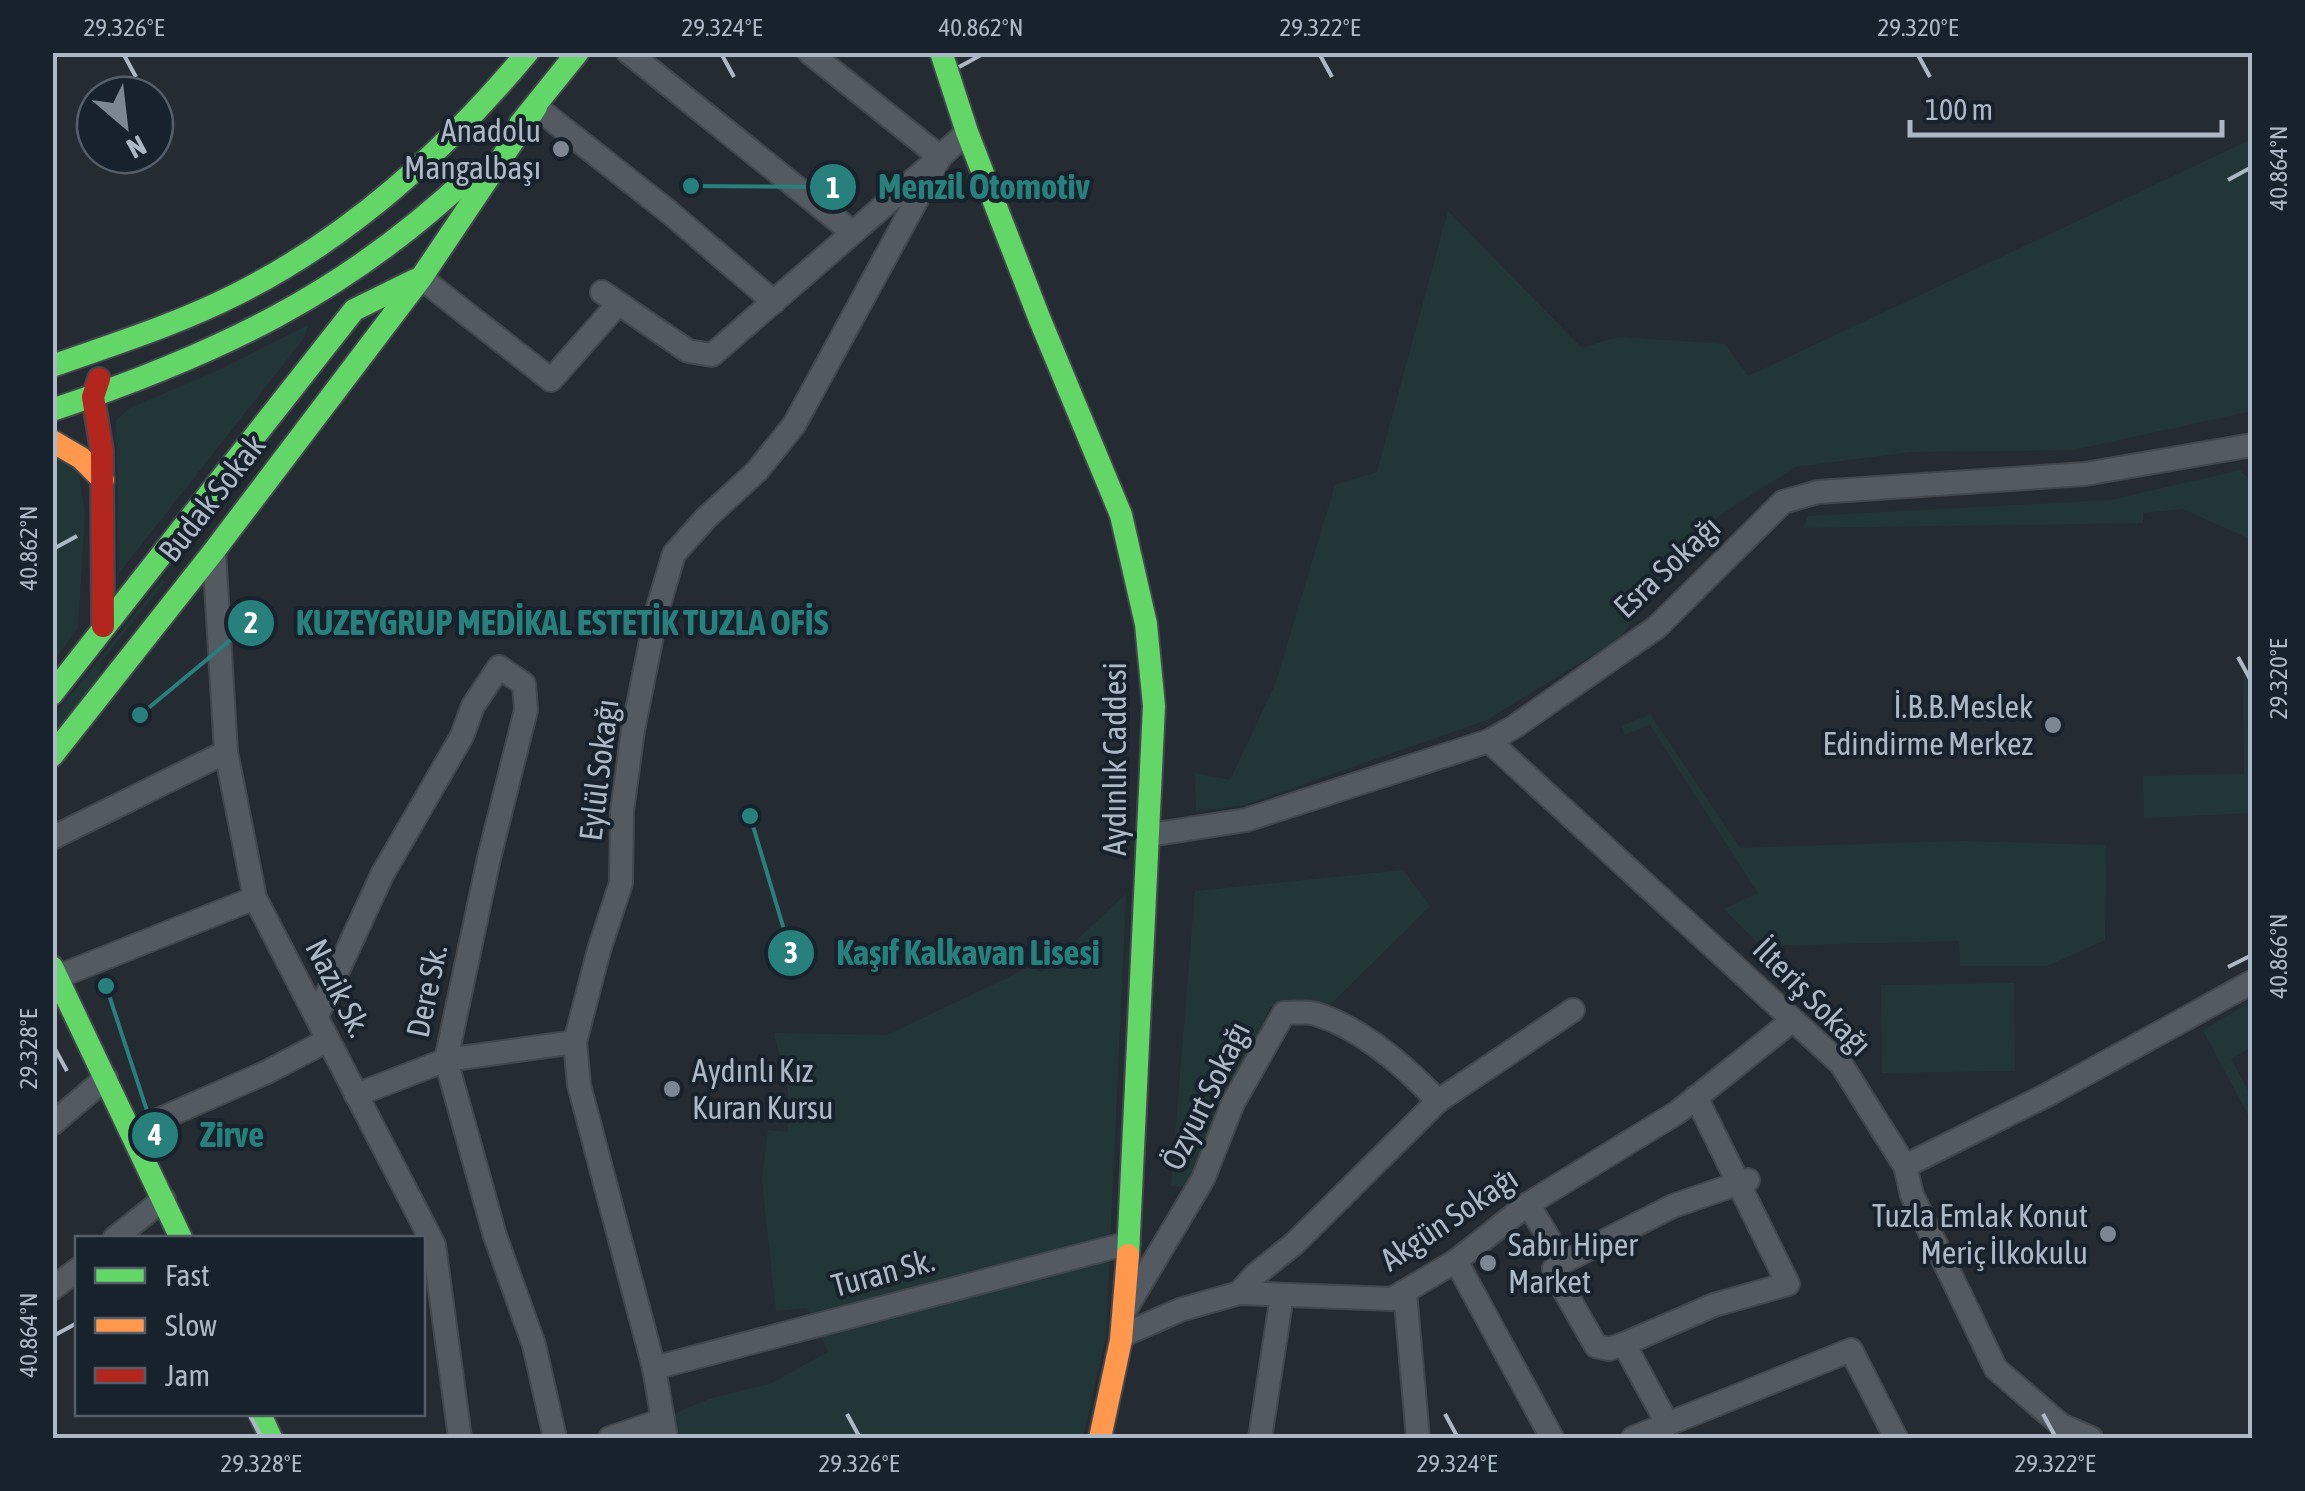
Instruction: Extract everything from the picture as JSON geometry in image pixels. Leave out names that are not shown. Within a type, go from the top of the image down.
[{"type":"main road","points":[[103,626],[103,480],[93,397],[107,368],[213,321],[312,250],[418,169],[486,102],[528,52]]},
{"type":"main road","points":[[52,410],[93,397],[252,330],[370,261],[465,182],[536,107],[578,52]]},
{"type":"main road","name":"Aydınlık Caddesi","points":[[941,52],[967,132],[1120,515],[1146,624],[1154,706],[1129,1243],[1122,1325],[1100,1438]]},
{"type":"main road","name":"Budak Sokak","points":[[52,756],[214,551],[420,278],[536,107]]},
{"type":"main road","points":[[52,366],[184,318],[312,250]]},
{"type":"main road","name":"Budak Sokak","points":[[52,694],[354,310],[420,278]]},
{"type":"main road","points":[[52,441],[81,458],[103,480]]},
{"type":"main road","points":[[55,972],[180,1236]]},
{"type":"street","points":[[628,52],[852,232]]},
{"type":"street","points":[[420,278],[551,380],[609,299],[688,351],[712,355],[940,157],[809,52]]},
{"type":"street","points":[[536,107],[669,212],[774,302]]},
{"type":"street","name":"Eylül Sokağı","points":[[664,1429],[654,1368],[579,1085],[575,1042],[622,883],[622,810],[633,730],[657,611],[674,554],[757,471],[794,425],[940,157],[967,132]]},
{"type":"street","name":"Esra Sokağı","points":[[1150,835],[1246,820],[1489,741],[1657,627],[1783,502],[1818,492],[2084,474],[2252,444]]},
{"type":"street","points":[[183,528],[184,588]]},
{"type":"street","name":"Nazik Sk.","points":[[214,551],[226,752],[255,898],[434,1244],[430,1269],[460,1438]]},
{"type":"street","name":"Dere Sk.","points":[[317,1016],[382,875],[462,736],[473,706],[499,667],[524,684],[526,710],[489,858],[446,1060],[495,1236],[534,1344],[555,1438]]},
{"type":"street","name":"İlteriş Sokağı","points":[[1489,741],[1841,1064],[1905,1166],[1912,1195],[1996,1369],[2061,1425],[2091,1438]]},
{"type":"street","points":[[52,838],[226,752]]},
{"type":"street","points":[[55,972],[255,898]]},
{"type":"street","points":[[1905,1166],[2047,1095],[2252,982]]},
{"type":"street","points":[[1239,1293],[1438,1101],[1573,1010]]},
{"type":"street","name":"Özyurt Sokağı","points":[[1122,1325],[1203,1179],[1233,1102],[1284,1013],[1313,1013],[1356,1033],[1408,1069],[1438,1101]]},
{"type":"street","name":"Akgün Sokağı","points":[[1122,1325],[1239,1293],[1392,1299],[1456,1261],[1528,1204],[1687,1105],[1793,1020]]},
{"type":"street","points":[[130,1132],[267,1072],[328,1040]]},
{"type":"street","points":[[356,1095],[446,1060],[575,1042]]},
{"type":"street","points":[[52,1124],[106,1078]]},
{"type":"street","points":[[1687,1105],[1744,1181],[1788,1284],[1714,1305],[1609,1349],[1596,1346],[1554,1269],[1673,1206],[1744,1181]]},
{"type":"street","points":[[118,1236],[164,1199]]},
{"type":"street","points":[[1528,1204],[1563,1262]]},
{"type":"street","name":"Turan Sk.","points":[[654,1368],[1129,1243]]},
{"type":"street","points":[[1456,1261],[1552,1438]]},
{"type":"street","points":[[52,1290],[75,1271]]},
{"type":"street","points":[[1405,1292],[1418,1438]]},
{"type":"street","points":[[1260,1438],[1282,1295]]},
{"type":"street","points":[[1624,1344],[1666,1422]]},
{"type":"street","points":[[1633,1438],[1851,1350],[1896,1438]]},
{"type":"street","points":[[610,1438],[664,1429]]},
{"type":"green space","points":[[2252,139],[2252,411],[2073,450],[1911,452],[1795,467],[1720,515],[1617,640],[1487,720],[1244,805],[1196,811],[1195,773],[1230,780],[1275,685],[1335,485],[1377,472],[1448,211],[1582,348],[1618,337],[1725,344],[1748,376]]},
{"type":"green space","points":[[308,325],[304,338],[119,573],[116,421],[128,409],[221,369]]},
{"type":"green space","points":[[53,447],[77,464],[85,514],[78,627],[53,662]]},
{"type":"green space","points":[[2240,470],[2252,482],[2252,540],[2183,509],[2143,513],[2143,523],[1803,528],[1808,516],[2111,500]]},
{"type":"green space","points":[[162,580],[165,582],[101,661],[100,679],[53,739],[53,718]]},
{"type":"green space","points":[[2243,675],[2252,675],[2252,813],[2144,818],[2143,776],[2244,774]]},
{"type":"green space","points":[[1650,714],[1740,848],[1962,841],[2106,845],[2105,940],[2047,966],[1960,966],[1959,941],[1761,946],[1724,909],[1758,893],[1650,725],[1625,735],[1622,726]]},
{"type":"green space","points":[[1403,870],[1430,906],[1328,1007],[1270,1007],[1187,1187],[1171,1186],[1195,891]]},
{"type":"green space","points":[[1126,894],[1106,1336],[1083,1438],[679,1438],[673,1414],[709,1399],[770,1384],[828,1352],[807,1308],[776,1311],[762,1181],[768,1130],[788,1132],[788,1089],[774,1033],[887,1035],[1032,966],[1041,973]]},
{"type":"green space","points":[[2014,983],[2015,1071],[1882,1073],[1881,985]]},
{"type":"green space","points":[[2252,1001],[2248,1049],[2231,1059],[2252,1098],[2252,1122],[2203,1030]]},
{"type":"traffic: fast","points":[[52,366],[215,305],[319,246],[430,156],[528,52]]},
{"type":"traffic: fast","points":[[520,124],[578,52]]},
{"type":"traffic: fast","points":[[941,52],[967,132],[1040,320],[1121,515],[1146,624],[1154,706],[1128,1255]]},
{"type":"traffic: fast","points":[[52,756],[421,278],[536,107]]},
{"type":"traffic: fast","points":[[52,410],[169,367],[277,316],[378,252],[474,172]]},
{"type":"traffic: fast","points":[[52,694],[354,310],[415,280]]},
{"type":"traffic: fast","points":[[52,967],[180,1236]]},
{"type":"traffic: fast","points":[[261,1416],[271,1438]]},
{"type":"traffic: slow","points":[[52,441],[81,458],[103,480]]},
{"type":"traffic: slow","points":[[1100,1438],[1121,1340],[1128,1255]]},
{"type":"traffic: jam","points":[[99,379],[93,397],[102,451],[103,626]]},
{"type":"place","name":"Anadolu Mangalbaşı","points":[[561,149]]},
{"type":"place","name":"Menzil Otomotiv","points":[[691,186]]},
{"type":"place","name":"KUZEYGRUP MEDİKAL ESTETİK TUZLA OFİS","points":[[140,715]]},
{"type":"place","name":"İ.B.B.Meslek Edindirme Merkez","points":[[2053,725]]},
{"type":"place","name":"Kaşıf Kalkavan Lisesi","points":[[750,816]]},
{"type":"place","name":"Zirve","points":[[106,986]]},
{"type":"place","name":"Aydınlı Kız Kuran Kursu","points":[[672,1089]]},
{"type":"place","name":"Tuzla Emlak Konut Meriç İlkokulu","points":[[2108,1234]]},
{"type":"place","name":"Sabır Hiper Market","points":[[1488,1263]]}]
